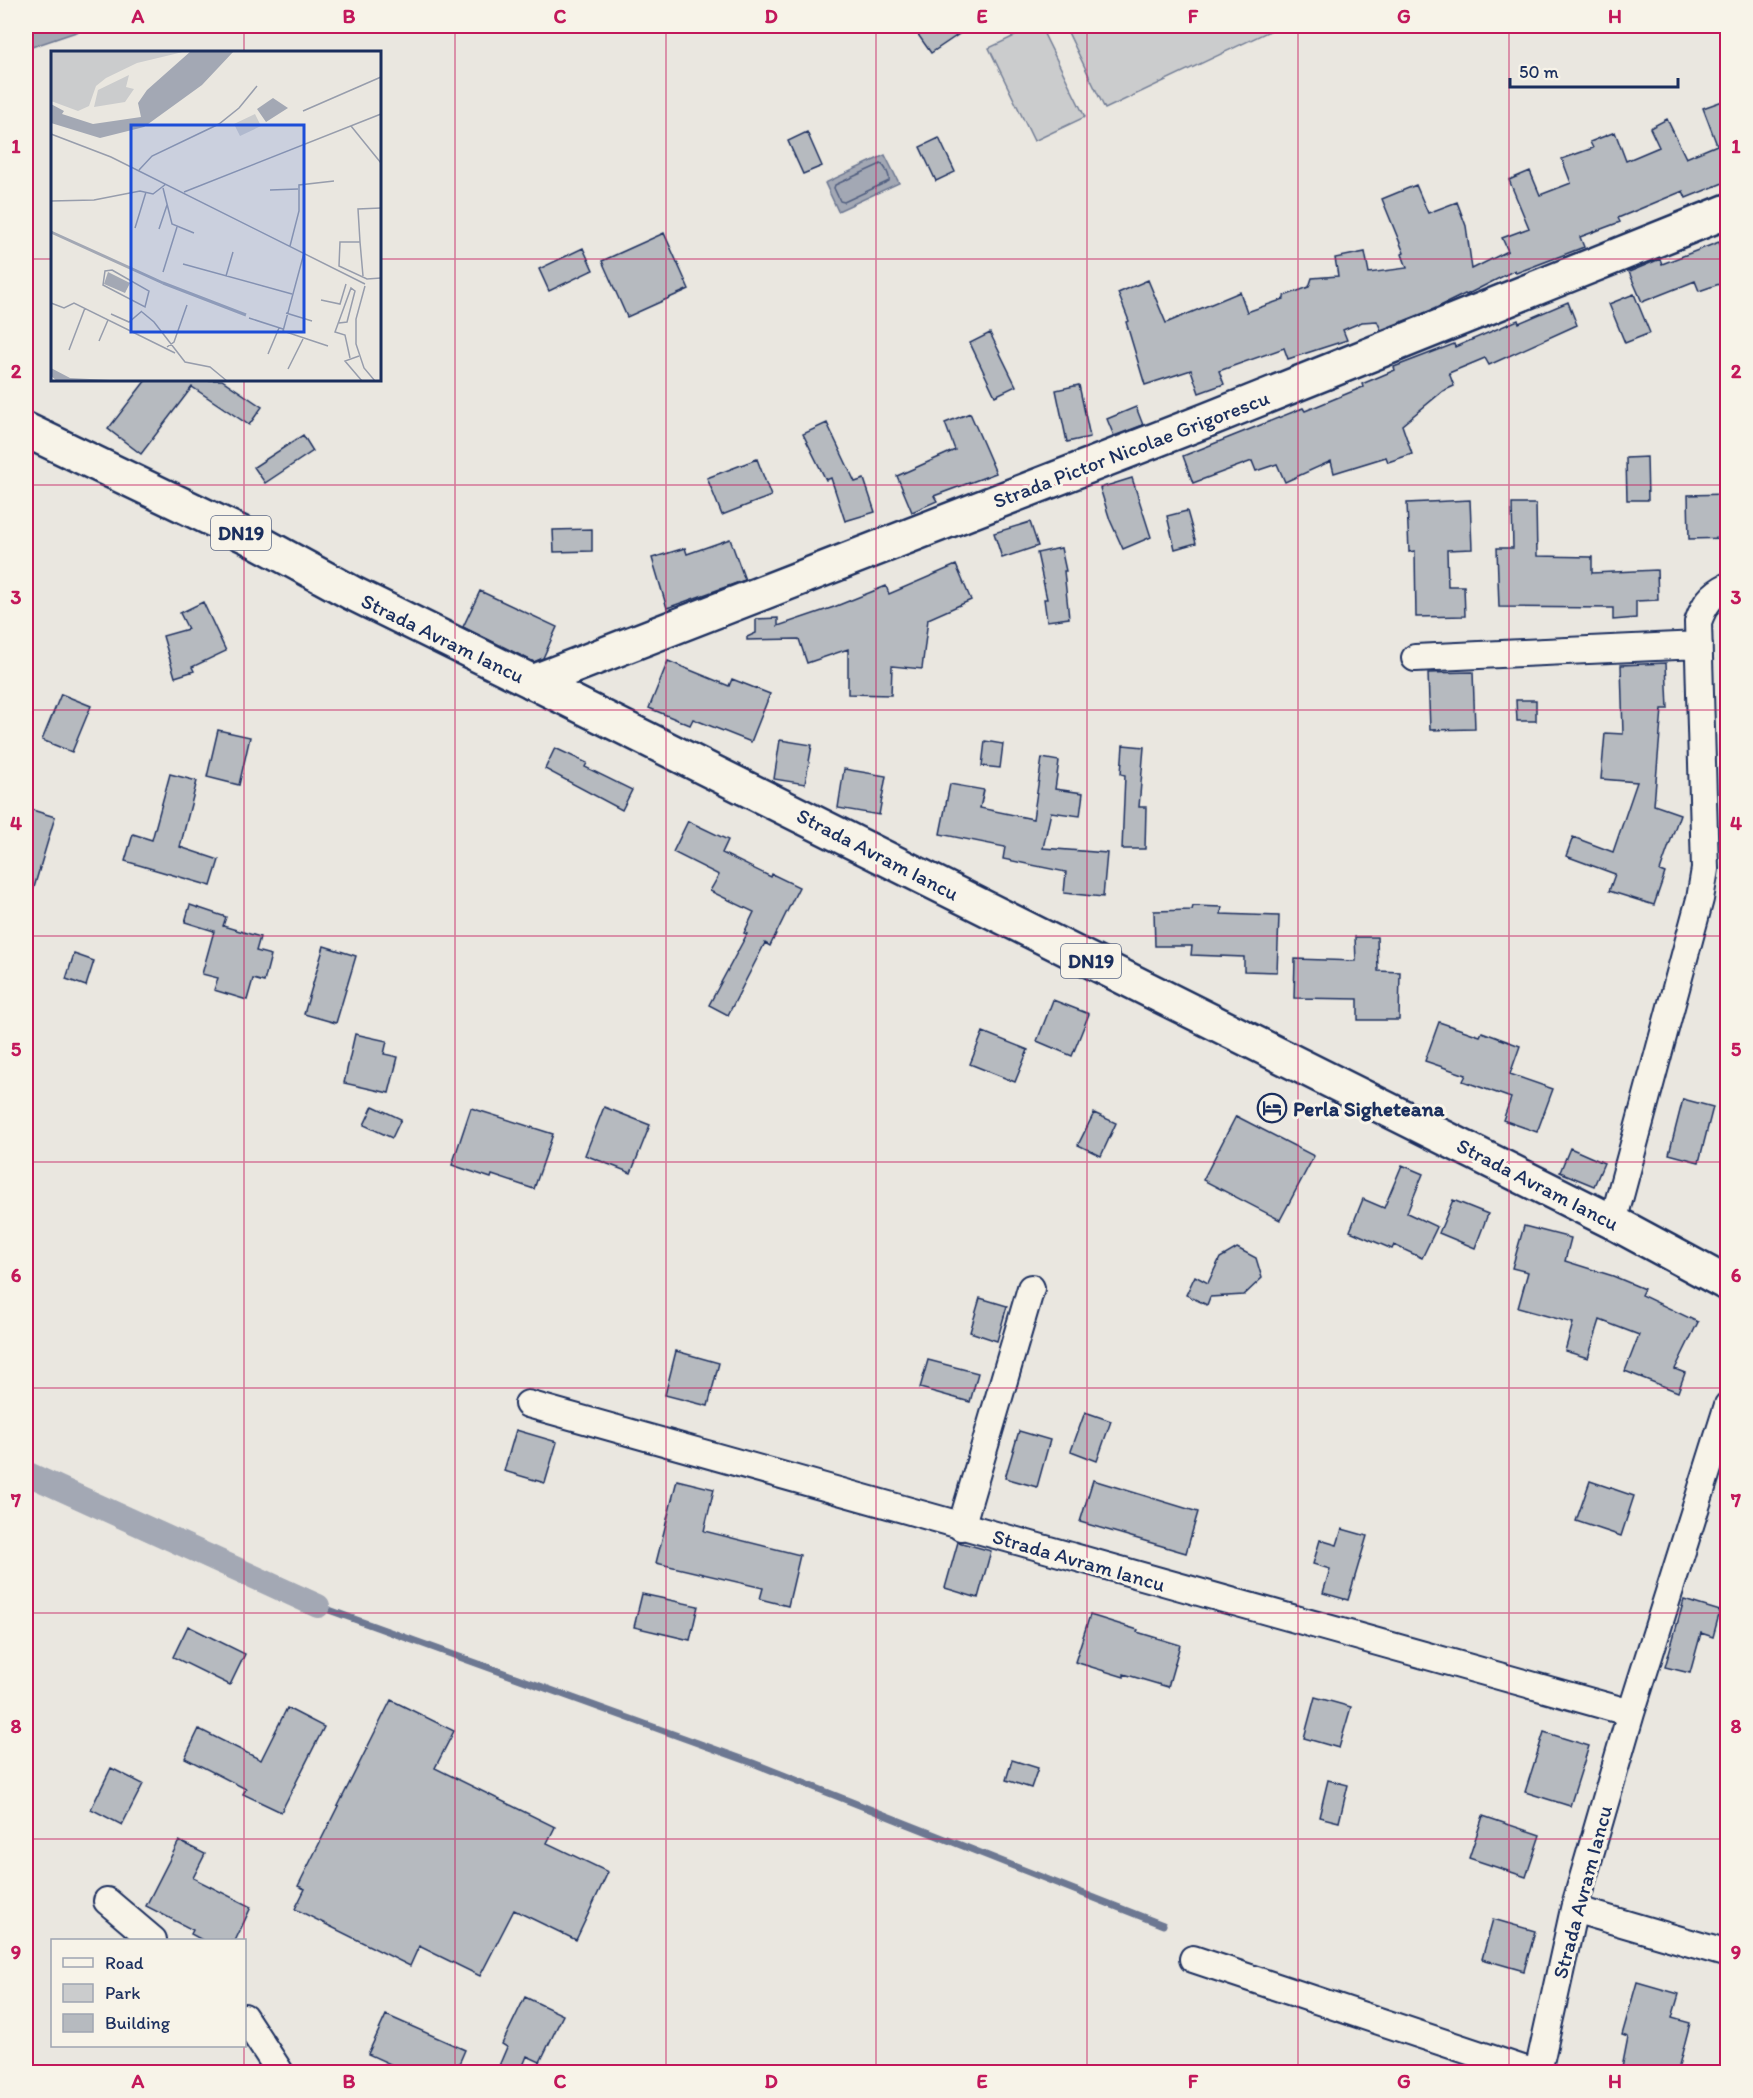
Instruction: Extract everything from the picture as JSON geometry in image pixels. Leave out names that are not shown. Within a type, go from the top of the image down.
[{"type":"main road","name":"Strada Pictor Nicolae Grigorescu","points":[[533,682],[1218,416],[1728,211]]},
{"type":"main road","name":"Strada Avram Iancu","points":[[26,430],[247,536],[372,603],[1613,1222],[1728,1284]]},
{"type":"street","points":[[1613,1222],[1697,911],[1705,869],[1698,622],[1703,606],[1713,594],[1728,586]]},
{"type":"street","points":[[1415,658],[1699,645]]},
{"type":"street","points":[[961,1527],[1031,1288]]},
{"type":"street","name":"Strada Avram Iancu","points":[[528,1404],[1631,1713]]},
{"type":"street","name":"Strada Avram Iancu","points":[[1538,2073],[1574,1909],[1631,1713],[1728,1405]]},
{"type":"street","points":[[107,1901],[151,1939]]},
{"type":"street","points":[[1574,1909],[1728,1954]]},
{"type":"street","points":[[1192,1959],[1503,2068],[1532,2073]]},
{"type":"street","points":[[246,2020],[280,2073]]},
{"type":"green space","points":[[1040,26],[1085,117],[1034,141],[989,48]]},
{"type":"green space","points":[[1065,26],[1280,26],[1105,109]]},
{"type":"water","points":[[26,26],[94,26],[26,49]]},
{"type":"water","points":[[885,155],[899,183],[838,211],[825,183]]},
{"type":"building","points":[[912,26],[971,26],[931,53]]},
{"type":"building","points":[[1728,99],[1728,181],[1686,198],[1683,191],[1618,218],[1620,222],[1580,237],[1584,247],[1516,273],[1515,270],[1466,295],[1381,330],[1377,321],[1362,322],[1343,330],[1347,340],[1288,359],[1284,348],[1219,371],[1224,384],[1199,393],[1191,370],[1145,385],[1126,322],[1129,321],[1118,293],[1148,280],[1166,323],[1240,292],[1247,312],[1284,299],[1284,296],[1309,287],[1312,278],[1338,276],[1335,258],[1365,252],[1369,273],[1407,268],[1402,254],[1404,253],[1382,199],[1416,185],[1428,213],[1457,202],[1466,226],[1472,269],[1508,251],[1502,238],[1529,228],[1509,180],[1530,171],[1540,195],[1571,183],[1562,159],[1593,148],[1590,142],[1615,132],[1626,161],[1659,147],[1650,128],[1667,119],[1686,158],[1717,145],[1703,108]]},
{"type":"building","points":[[807,132],[822,166],[803,174],[788,141]]},
{"type":"building","points":[[939,138],[955,172],[936,181],[920,147]]},
{"type":"building","points":[[664,233],[689,289],[627,317],[602,261]]},
{"type":"building","points":[[1719,242],[1728,263],[1728,281],[1699,291],[1695,281],[1642,302],[1629,272],[1660,259],[1662,264]]},
{"type":"building","points":[[583,248],[593,270],[549,291],[539,269]]},
{"type":"building","points":[[1634,294],[1650,333],[1625,343],[1609,304]]},
{"type":"building","points":[[1568,302],[1577,325],[1489,365],[1485,358],[1449,373],[1454,386],[1443,391],[1402,425],[1412,454],[1388,462],[1386,457],[1334,473],[1331,461],[1285,482],[1277,464],[1256,471],[1252,461],[1193,483],[1183,456],[1303,408],[1305,411],[1363,387],[1362,384],[1395,370],[1394,367],[1454,344],[1455,347]]},
{"type":"building","points":[[990,333],[1016,386],[995,396],[970,343]]},
{"type":"building","points":[[145,381],[223,381],[262,407],[249,425],[192,387],[141,454],[108,429]]},
{"type":"building","points":[[1079,385],[1090,437],[1067,442],[1056,390]]},
{"type":"building","points":[[1136,407],[1143,425],[1114,436],[1107,419]]},
{"type":"building","points":[[970,413],[996,473],[934,496],[937,501],[912,512],[897,476],[955,450],[945,423]]},
{"type":"building","points":[[827,423],[855,482],[864,479],[875,512],[845,521],[831,478],[826,480],[803,434]]},
{"type":"building","points":[[303,435],[313,451],[265,483],[254,467]]},
{"type":"building","points":[[1647,457],[1648,500],[1627,500],[1626,458]]},
{"type":"building","points":[[757,459],[771,496],[722,515],[707,478]]},
{"type":"building","points":[[1132,478],[1151,537],[1123,549],[1110,520],[1100,488]]},
{"type":"building","points":[[1728,494],[1728,538],[1689,539],[1688,495]]},
{"type":"building","points":[[1470,500],[1472,549],[1447,550],[1448,586],[1464,586],[1465,616],[1416,617],[1415,551],[1409,552],[1407,503]]},
{"type":"building","points":[[1512,504],[1536,504],[1537,556],[1592,557],[1592,573],[1657,570],[1658,600],[1636,601],[1636,618],[1613,620],[1613,608],[1499,607],[1497,548],[1513,548]]},
{"type":"building","points":[[1187,511],[1196,543],[1175,549],[1167,516]]},
{"type":"building","points":[[1030,522],[1038,546],[1002,558],[994,533]]},
{"type":"building","points":[[592,529],[592,551],[554,552],[553,530]]},
{"type":"building","points":[[730,539],[745,580],[667,608],[652,558],[685,548],[687,554]]},
{"type":"building","points":[[1061,548],[1066,571],[1064,571],[1069,618],[1047,621],[1044,599],[1047,599],[1037,553]]},
{"type":"building","points":[[956,565],[971,600],[928,619],[922,669],[892,666],[891,695],[848,694],[848,649],[807,663],[799,639],[747,640],[747,637],[756,633],[756,619],[778,618],[778,626],[886,586],[889,594]]},
{"type":"building","points":[[480,591],[557,627],[543,658],[534,662],[463,627]]},
{"type":"building","points":[[203,602],[226,651],[192,667],[194,671],[175,677],[163,636],[188,629],[180,613]]},
{"type":"building","points":[[668,661],[729,686],[732,679],[770,694],[751,742],[693,719],[690,725],[649,708]]},
{"type":"building","points":[[1666,663],[1668,709],[1662,709],[1654,805],[1680,814],[1660,871],[1665,873],[1654,905],[1609,891],[1615,874],[1566,856],[1573,837],[1613,852],[1637,782],[1601,779],[1605,733],[1623,734],[1621,665]]},
{"type":"building","points":[[1473,672],[1475,729],[1430,730],[1428,673]]},
{"type":"building","points":[[61,694],[91,706],[72,752],[42,740]]},
{"type":"building","points":[[1516,700],[1536,700],[1536,721],[1517,721]]},
{"type":"building","points":[[218,730],[250,737],[239,785],[207,777]]},
{"type":"building","points":[[780,740],[812,745],[805,784],[774,779]]},
{"type":"building","points":[[985,741],[1003,744],[1000,768],[982,766]]},
{"type":"building","points":[[1123,745],[1144,747],[1139,807],[1146,807],[1145,849],[1122,849],[1125,775],[1121,774]]},
{"type":"building","points":[[555,748],[587,763],[585,767],[632,790],[622,810],[545,769]]},
{"type":"building","points":[[1042,758],[1059,761],[1055,789],[1083,793],[1080,816],[1051,812],[1043,848],[1107,853],[1103,897],[1064,893],[1066,872],[1003,859],[1005,847],[940,834],[950,784],[984,790],[980,808],[1033,819]]},
{"type":"building","points":[[844,769],[886,776],[879,815],[838,808]]},
{"type":"building","points":[[170,774],[197,781],[180,847],[219,860],[211,886],[125,861],[133,834],[152,840]]},
{"type":"building","points":[[26,808],[55,817],[30,901],[26,900]]},
{"type":"building","points":[[688,821],[728,840],[722,853],[771,877],[772,874],[799,887],[770,946],[765,943],[728,1015],[709,1005],[747,934],[744,933],[754,912],[710,891],[719,875],[673,852]]},
{"type":"building","points":[[190,905],[226,917],[223,926],[260,937],[256,951],[271,955],[264,982],[253,979],[247,1000],[214,990],[218,978],[202,974],[214,931],[185,922]]},
{"type":"building","points":[[1193,906],[1222,907],[1221,914],[1279,916],[1277,972],[1244,971],[1244,957],[1191,955],[1192,946],[1155,946],[1154,911],[1192,910]]},
{"type":"building","points":[[1355,937],[1377,937],[1378,971],[1400,972],[1399,1020],[1358,1020],[1358,999],[1294,998],[1295,959],[1356,961]]},
{"type":"building","points":[[324,946],[356,956],[336,1023],[304,1014]]},
{"type":"building","points":[[74,954],[94,961],[86,986],[66,979]]},
{"type":"building","points":[[1053,1000],[1089,1014],[1072,1056],[1037,1041]]},
{"type":"building","points":[[1439,1022],[1480,1036],[1482,1032],[1520,1046],[1510,1074],[1553,1089],[1537,1132],[1503,1120],[1511,1098],[1463,1081],[1466,1075],[1425,1061]]},
{"type":"building","points":[[983,1032],[1028,1050],[1015,1082],[970,1064]]},
{"type":"building","points":[[355,1034],[387,1041],[384,1054],[398,1057],[389,1093],[344,1083]]},
{"type":"building","points":[[1683,1099],[1713,1107],[1699,1162],[1669,1154]]},
{"type":"building","points":[[373,1106],[401,1119],[392,1138],[364,1125]]},
{"type":"building","points":[[604,1107],[650,1125],[631,1173],[585,1155]]},
{"type":"building","points":[[471,1108],[553,1134],[534,1189],[452,1165]]},
{"type":"building","points":[[1094,1113],[1116,1123],[1101,1156],[1078,1145]]},
{"type":"building","points":[[1236,1116],[1314,1156],[1280,1220],[1203,1180]]},
{"type":"building","points":[[1570,1148],[1604,1163],[1594,1186],[1560,1172]]},
{"type":"building","points":[[1402,1165],[1423,1174],[1407,1213],[1437,1227],[1422,1258],[1394,1245],[1392,1249],[1350,1231],[1363,1199],[1384,1208]]},
{"type":"building","points":[[1453,1200],[1488,1214],[1475,1248],[1439,1233]]},
{"type":"building","points":[[1524,1226],[1571,1238],[1565,1261],[1613,1276],[1644,1289],[1641,1295],[1698,1322],[1675,1369],[1685,1373],[1678,1392],[1625,1371],[1639,1335],[1600,1320],[1588,1358],[1565,1351],[1573,1323],[1518,1308],[1528,1272],[1512,1268]]},
{"type":"building","points":[[1237,1248],[1256,1258],[1262,1278],[1244,1295],[1210,1297],[1207,1305],[1186,1295],[1195,1276],[1208,1283],[1220,1258]]},
{"type":"building","points":[[980,1298],[1007,1306],[997,1341],[970,1332]]},
{"type":"building","points":[[676,1351],[719,1363],[708,1406],[665,1395]]},
{"type":"building","points":[[928,1360],[978,1373],[970,1402],[920,1388]]},
{"type":"building","points":[[1085,1412],[1111,1421],[1097,1461],[1071,1451]]},
{"type":"building","points":[[516,1430],[557,1442],[545,1483],[504,1471]]},
{"type":"building","points":[[1019,1431],[1050,1440],[1037,1487],[1005,1478]]},
{"type":"building","points":[[677,1480],[714,1489],[704,1531],[800,1555],[788,1606],[760,1599],[763,1588],[656,1563]]},
{"type":"building","points":[[1093,1480],[1198,1512],[1186,1553],[1080,1522]]},
{"type":"building","points":[[1590,1481],[1634,1496],[1621,1536],[1576,1521]]},
{"type":"building","points":[[1342,1529],[1367,1536],[1348,1600],[1323,1593],[1330,1569],[1313,1564],[1320,1540],[1337,1545]]},
{"type":"building","points":[[958,1542],[991,1551],[978,1598],[945,1588]]},
{"type":"building","points":[[642,1594],[698,1606],[690,1640],[634,1627]]},
{"type":"building","points":[[1684,1600],[1720,1611],[1713,1637],[1701,1633],[1690,1673],[1665,1667]]},
{"type":"building","points":[[1090,1615],[1180,1645],[1168,1687],[1075,1662]]},
{"type":"building","points":[[188,1626],[245,1654],[230,1685],[173,1657]]},
{"type":"building","points":[[1315,1697],[1351,1707],[1339,1748],[1304,1738]]},
{"type":"building","points":[[391,1700],[454,1731],[435,1768],[555,1827],[547,1843],[608,1872],[576,1940],[514,1910],[480,1976],[419,1946],[410,1966],[295,1909],[305,1889],[298,1886]]},
{"type":"building","points":[[287,1708],[324,1727],[281,1812],[243,1794],[246,1789],[185,1758],[199,1729],[261,1760]]},
{"type":"building","points":[[1544,1732],[1589,1746],[1570,1806],[1525,1792]]},
{"type":"building","points":[[1012,1760],[1038,1768],[1031,1788],[1006,1780]]},
{"type":"building","points":[[111,1768],[143,1784],[122,1825],[91,1809]]},
{"type":"building","points":[[1328,1780],[1348,1785],[1339,1822],[1319,1817]]},
{"type":"building","points":[[1483,1816],[1540,1835],[1526,1877],[1469,1858]]},
{"type":"building","points":[[179,1841],[205,1854],[193,1878],[251,1907],[236,1939],[200,1939],[191,1934],[193,1930],[146,1906]]},
{"type":"building","points":[[1493,1919],[1535,1931],[1524,1971],[1482,1959]]},
{"type":"building","points":[[1637,1982],[1679,1994],[1672,2018],[1690,2023],[1677,2073],[1621,2073],[1628,2037],[1622,2035]]},
{"type":"building","points":[[525,1997],[563,2015],[540,2062],[527,2056],[520,2073],[496,2073],[507,2047],[502,2044]]},
{"type":"building","points":[[386,2015],[465,2050],[455,2073],[410,2073],[368,2054]]},
{"type":"waterway","points":[[26,1473],[318,1606]]},
{"type":"waterway","points":[[318,1606],[753,1763],[1163,1925]]},
{"type":"place","name":"Perla Sigheteana","points":[[1272,1108]]}]
